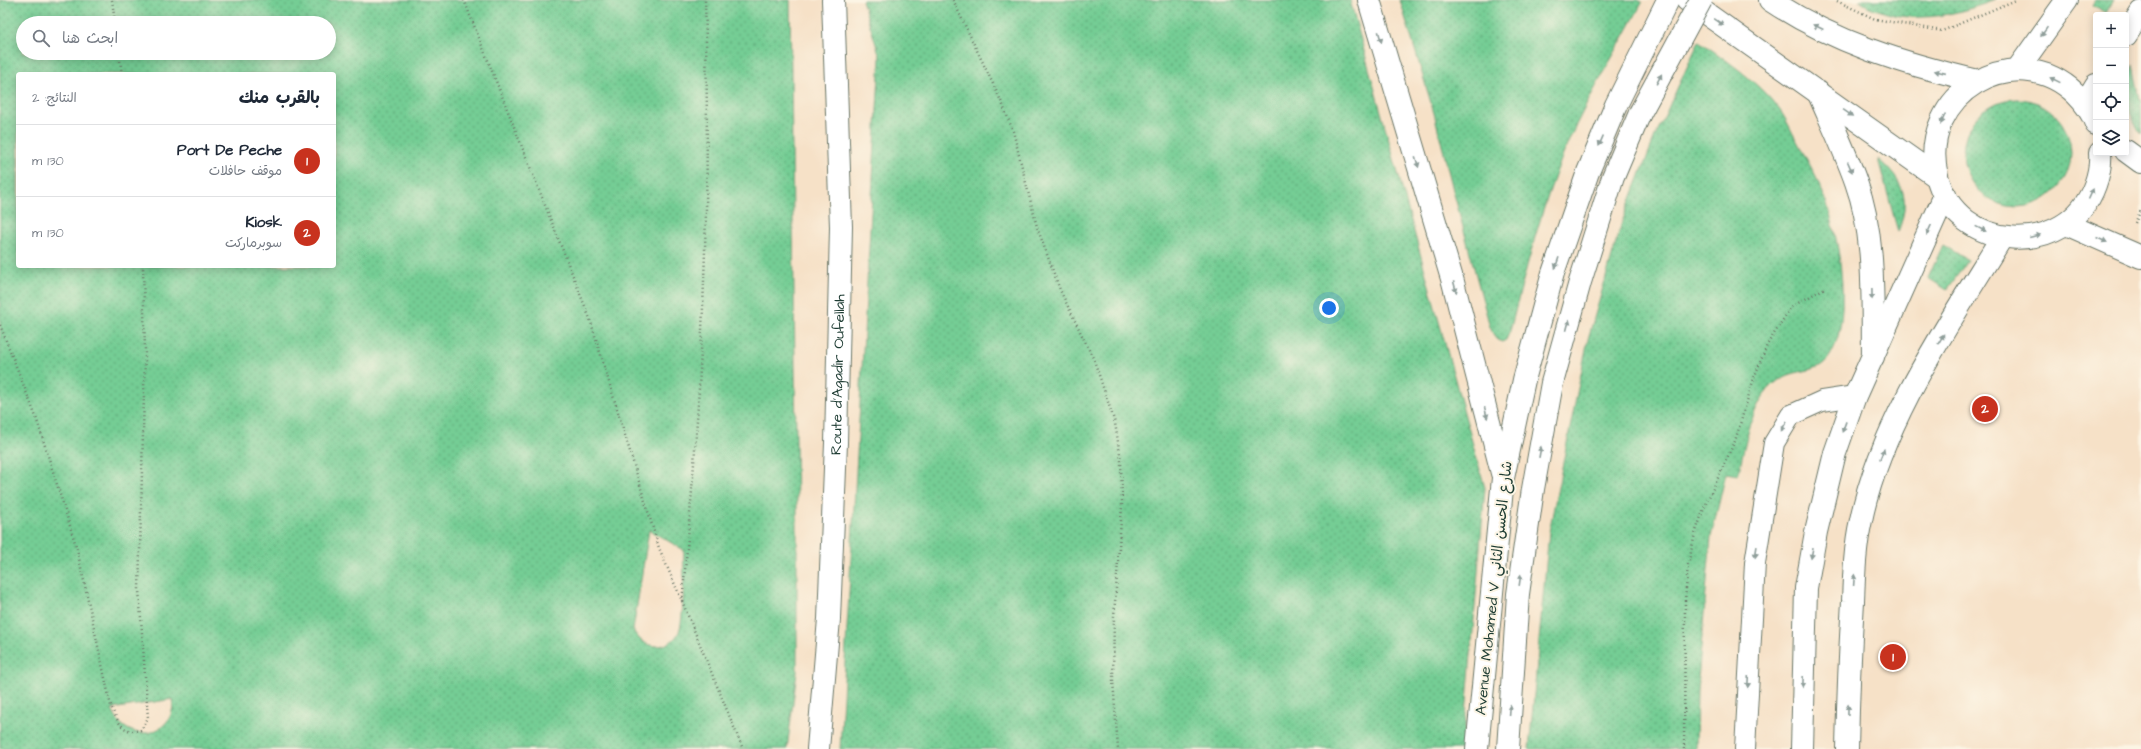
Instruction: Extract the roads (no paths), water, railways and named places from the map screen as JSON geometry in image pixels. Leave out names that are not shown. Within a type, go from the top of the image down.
[{"type":"main road","name":"Route d'Agadir Oufellah","points":[[818,749],[829,619],[836,443],[840,243],[833,0]]},
{"type":"main road","points":[[1369,0],[1453,282],[1503,478]]},
{"type":"main road","name":"Avenue Mohamed V شارع الحسن الثاني","points":[[1477,749],[1503,478],[1524,380],[1553,273],[1588,172],[1616,105],[1668,0]]},
{"type":"main road","points":[[1687,0],[1818,92],[1941,186],[1959,214],[1978,229],[2002,237],[2025,238],[2048,233],[2066,224],[2090,198],[2101,165],[2100,156]]},
{"type":"main road","name":"Avenue Mohamed V شارع الحسن الثاني","points":[[1508,749],[1518,594],[1533,489],[1552,383],[1580,282],[1611,185],[1640,113],[1701,0]]},
{"type":"main road","points":[[1770,0],[1796,17],[1865,49],[1923,68],[1978,81]]},
{"type":"main road","points":[[2017,70],[2067,0]]},
{"type":"main road","points":[[2129,30],[2141,12]]},
{"type":"main road","points":[[1802,749],[1806,588],[1816,532],[1835,453],[1855,396],[1873,357],[1941,186],[1934,155],[1940,125],[1946,111],[1960,94],[1978,81],[1990,75],[2017,70],[2043,74],[2067,86],[2091,94],[2095,120]]},
{"type":"main road","points":[[1818,92],[1856,183],[1867,228],[1872,282],[1873,357]]},
{"type":"main road","points":[[2129,153],[2141,162]]},
{"type":"main road","points":[[2066,224],[2141,257]]},
{"type":"main road","points":[[1847,749],[1848,671],[1855,563],[1860,520],[1870,484],[1901,407],[2002,237]]},
{"type":"lane","points":[[1745,749],[1755,563],[1774,443],[1791,415],[1822,401],[1855,396]]},
{"type":"place","name":"Kiosk","points":[[1985,409]]},
{"type":"place","name":"Port De Peche","points":[[1893,657]]}]
